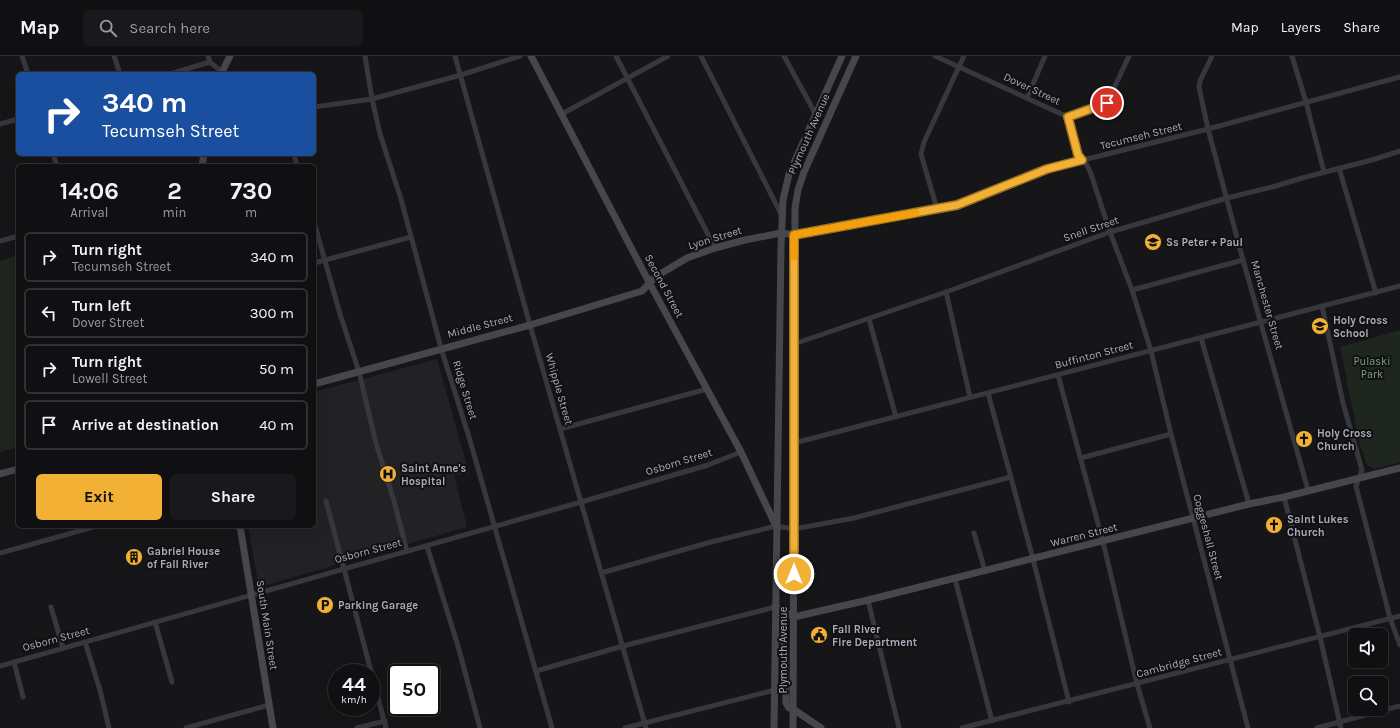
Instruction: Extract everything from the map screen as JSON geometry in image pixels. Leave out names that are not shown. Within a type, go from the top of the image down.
[{"type":"main road","points":[[222,72],[230,56]]},
{"type":"main road","name":"Second Street","points":[[531,56],[740,452],[776,526]]},
{"type":"main road","name":"Plymouth Avenue","points":[[774,728],[781,233],[784,194],[789,174],[842,56]]},
{"type":"main road","name":"Plymouth Avenue","points":[[793,728],[794,235],[796,202],[801,178],[856,56]]},
{"type":"main road","name":"Lyon Street","points":[[650,284],[655,277],[687,258],[715,248],[781,233],[794,235]]},
{"type":"main road","name":"Middle Street","points":[[316,383],[441,348],[530,325],[642,291],[650,284]]},
{"type":"main road","name":"Warren Street","points":[[794,617],[955,579],[1249,504],[1284,497],[1400,468]]},
{"type":"main road","points":[[0,474],[16,470]]},
{"type":"main road","name":"South Main Street","points":[[240,528],[273,728]]},
{"type":"main road","points":[[775,607],[794,617]]},
{"type":"main road","points":[[775,607],[782,631],[785,649],[785,700],[787,706],[820,728]]},
{"type":"street","points":[[22,56],[27,72]]},
{"type":"street","points":[[114,56],[119,72]]},
{"type":"street","points":[[208,56],[210,62],[221,72]]},
{"type":"street","name":"Ridge Street","points":[[364,56],[380,134],[401,199],[441,348],[469,437],[552,728]]},
{"type":"street","name":"Whipple Street","points":[[455,56],[530,325],[645,725]]},
{"type":"street","points":[[316,107],[372,99],[520,56]]},
{"type":"street","points":[[616,56],[715,248]]},
{"type":"street","points":[[562,114],[668,56]]},
{"type":"street","points":[[701,56],[782,216]]},
{"type":"street","points":[[784,56],[816,114]]},
{"type":"street","name":"Dover Street","points":[[934,56],[1068,117],[1078,155],[1087,165],[1091,174],[1110,232],[1132,290],[1150,351]]},
{"type":"street","points":[[937,209],[921,154],[924,142],[964,56]]},
{"type":"street","points":[[1027,98],[1045,56]]},
{"type":"street","points":[[1068,117],[1107,103],[1129,56]]},
{"type":"street","name":"Manchester Street","points":[[1212,56],[1200,81],[1208,129],[1243,260],[1262,322],[1308,490]]},
{"type":"street","points":[[1292,56],[1306,102],[1324,172]]},
{"type":"street","points":[[177,72],[210,62]]},
{"type":"street","name":"Tecumseh Street","points":[[794,235],[937,209],[964,202],[1047,169],[1208,129],[1400,77]]},
{"type":"street","points":[[0,124],[16,120]]},
{"type":"street","name":"Snell Street","points":[[794,344],[946,292],[1110,232],[1227,198],[1372,160],[1400,151]]},
{"type":"street","points":[[1339,168],[1376,292]]},
{"type":"street","points":[[316,229],[358,372],[376,443],[394,501],[407,551]]},
{"type":"street","points":[[0,241],[16,237]]},
{"type":"street","points":[[316,262],[411,237]]},
{"type":"street","points":[[1132,290],[1243,260]]},
{"type":"street","name":"Buffinton Street","points":[[794,443],[1400,286]]},
{"type":"street","points":[[946,292],[970,398]]},
{"type":"street","points":[[1322,306],[1343,403],[1362,470],[1356,486],[1390,618],[1400,645]]},
{"type":"street","points":[[869,319],[896,417]]},
{"type":"street","points":[[1201,338],[1249,504]]},
{"type":"street","name":"Coggeshall Street","points":[[1150,351],[1248,728]]},
{"type":"street","points":[[1058,375],[1103,542],[1137,684],[1150,728]]},
{"type":"street","points":[[560,429],[707,389]]},
{"type":"street","points":[[988,393],[1033,559],[1069,702]]},
{"type":"street","points":[[1081,458],[1171,434]]},
{"type":"street","name":"Osborn Street","points":[[0,666],[581,502],[708,464],[740,452]]},
{"type":"street","points":[[601,573],[776,526],[794,529],[854,518],[1011,477]]},
{"type":"street","points":[[1284,497],[1341,725]]},
{"type":"street","points":[[326,501],[386,728]]},
{"type":"street","points":[[0,553],[90,528]]},
{"type":"street","points":[[974,532],[986,571]]},
{"type":"street","points":[[428,546],[458,646],[480,728]]},
{"type":"street","points":[[955,579],[992,721]]},
{"type":"street","points":[[868,600],[898,728]]},
{"type":"street","points":[[51,607],[63,648]]},
{"type":"street","points":[[536,671],[623,646],[775,607]]},
{"type":"street","name":"Cambridge Street","points":[[962,728],[1069,702],[1400,616]]},
{"type":"street","points":[[155,622],[172,682]]},
{"type":"street","points":[[85,642],[100,690],[109,728]]},
{"type":"street","points":[[14,662],[23,697]]},
{"type":"street","points":[[625,728],[645,725],[775,690]]},
{"type":"street","points":[[186,728],[269,705]]},
{"type":"street","points":[[1317,728],[1341,725],[1400,706]]},
{"type":"street","points":[[357,728],[385,721]]},
{"type":"shaded area","name":"Saint Anne's Hospital","points":[[437,359],[469,473],[454,475],[467,527],[259,587],[248,528],[316,528],[316,391]]},
{"type":"green space","points":[[16,256],[16,448],[0,452],[0,261]]},
{"type":"green space","name":"Pulaski Park","points":[[1400,330],[1400,462],[1375,469],[1367,465],[1359,442],[1340,347]]},
{"type":"slow traffic","points":[[794,257],[794,235],[916,213]]},
{"type":"place","name":"Ss Peter + Paul","points":[[1153,242]]},
{"type":"place","name":"Holy Cross School","points":[[1320,326]]},
{"type":"place","name":"Holy Cross Church","points":[[1304,439]]},
{"type":"place","name":"Saint Anne's Hospital","points":[[388,474]]},
{"type":"place","name":"Saint Lukes Church","points":[[1274,525]]},
{"type":"place","name":"Gabriel House of Fall River","points":[[134,557]]},
{"type":"place","name":"Parking Garage","points":[[325,605]]},
{"type":"place","name":"Fall River Fire Department","points":[[819,635]]},
{"type":"route","points":[[794,574],[794,235],[957,205],[1047,169],[1082,160],[1078,155],[1068,117],[1107,103]]}]
